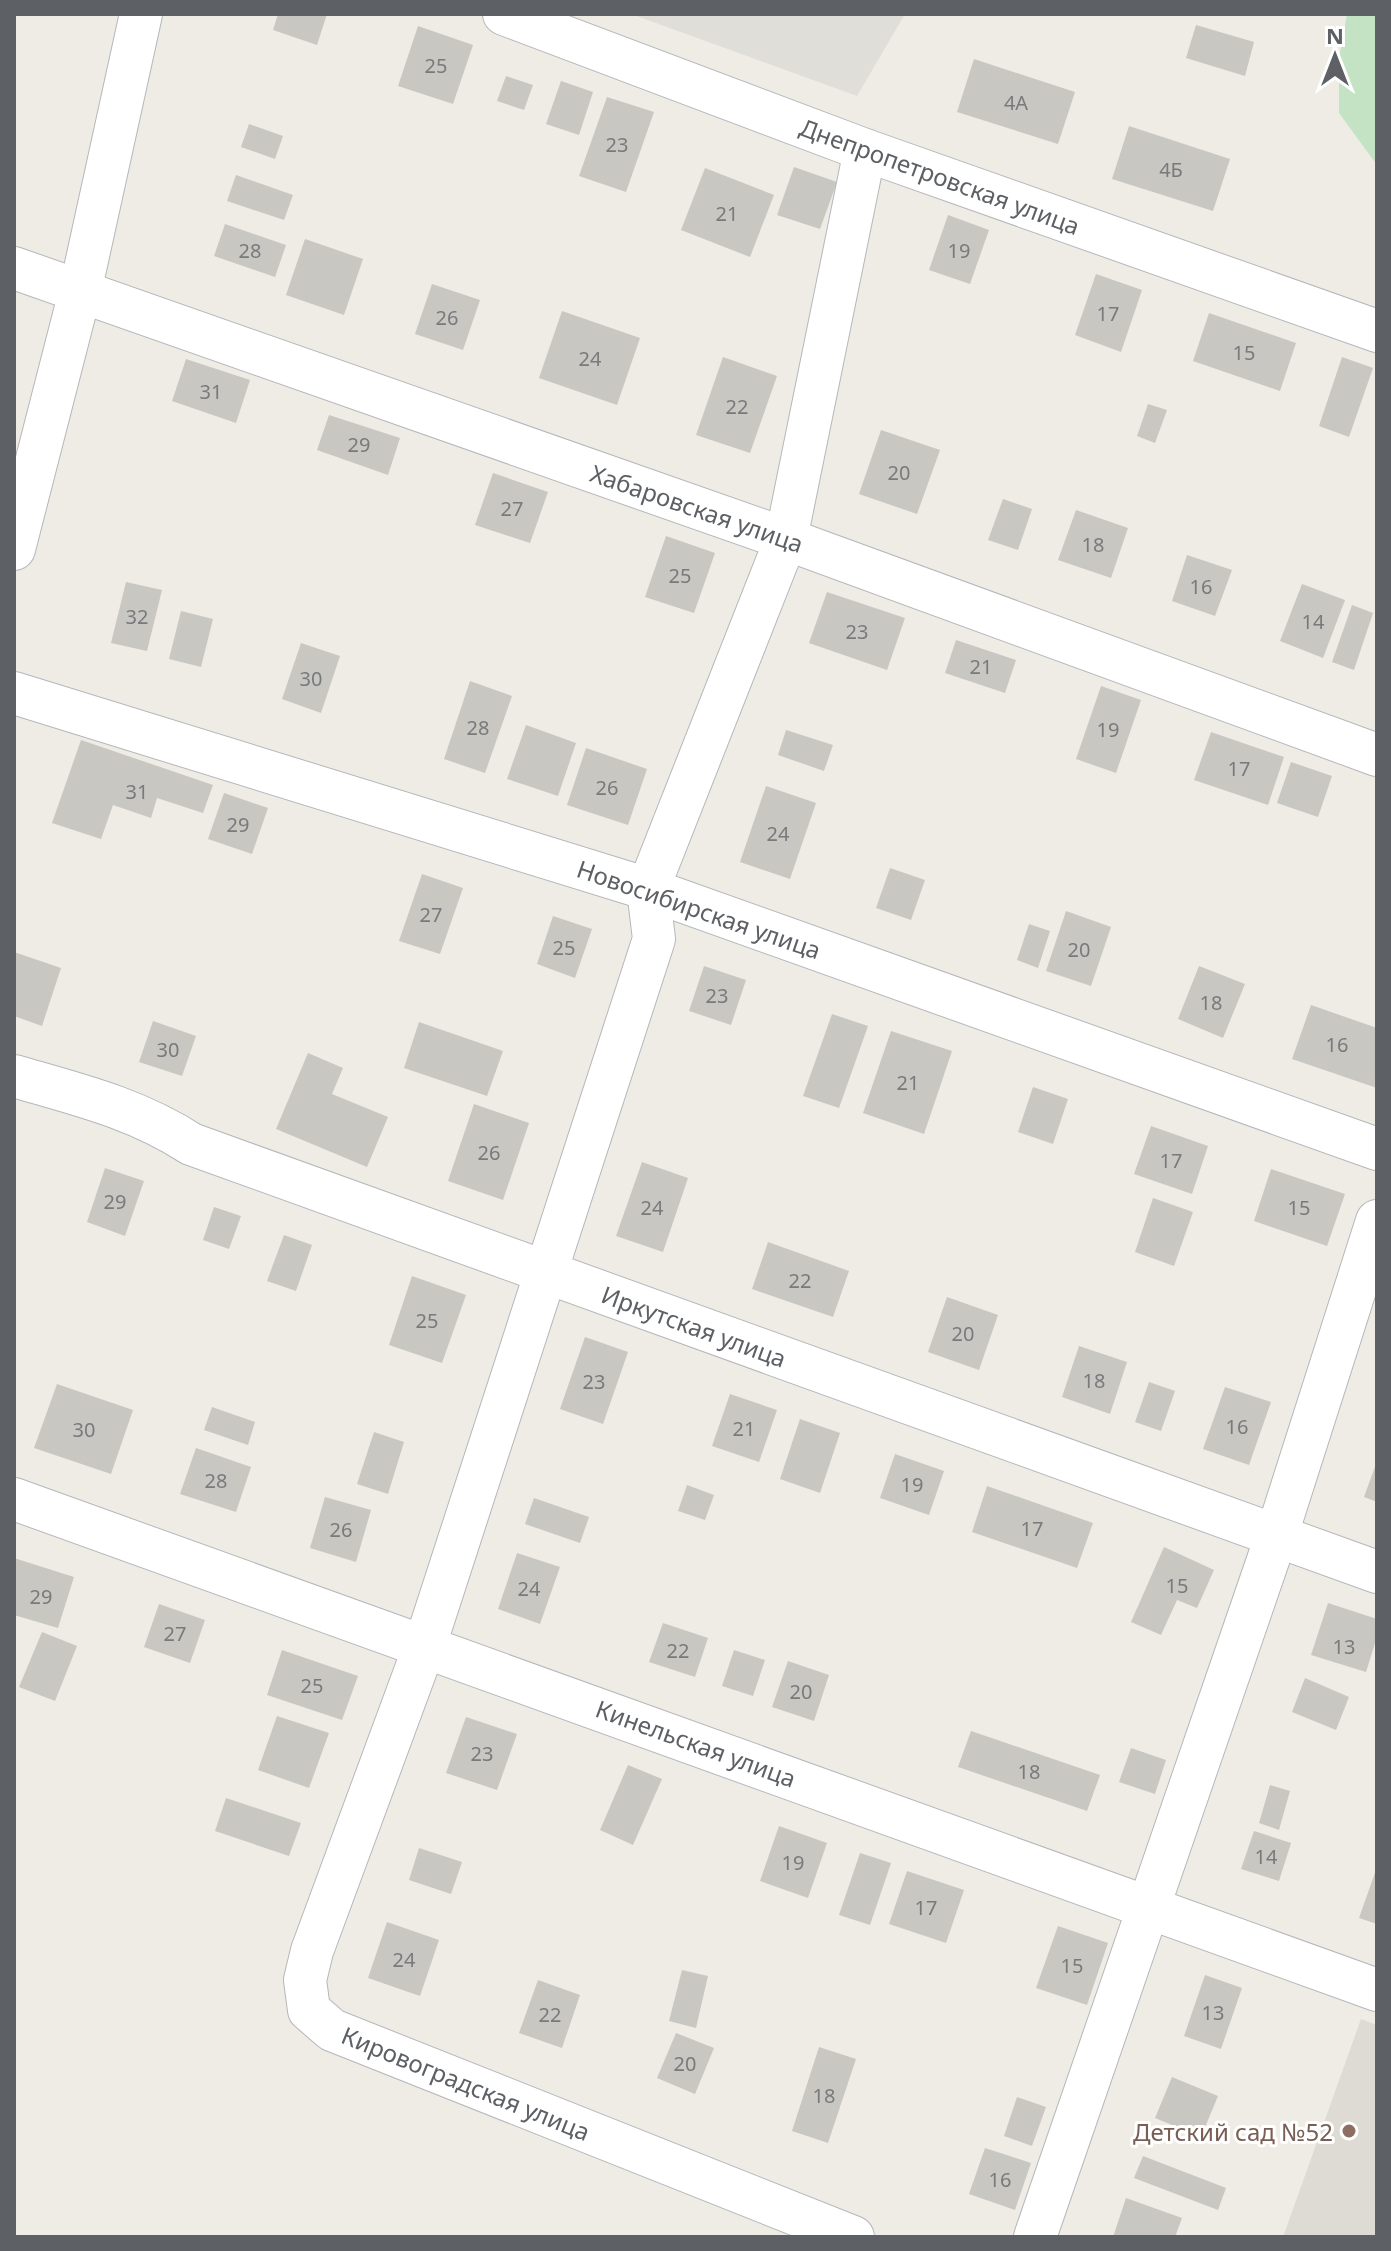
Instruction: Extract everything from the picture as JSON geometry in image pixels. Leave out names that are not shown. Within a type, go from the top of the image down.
[{"type":"street","points":[[14,549],[80,292],[141,14]]},
{"type":"street","name":"Днепропетровская улица","points":[[504,14],[865,150],[1377,331]]},
{"type":"street","points":[[425,1645],[654,939],[648,889],[786,539],[865,150]]},
{"type":"street","name":"Хабаровская улица","points":[[14,268],[786,539],[1377,755]]},
{"type":"street","name":"Новосибирская улица","points":[[14,693],[648,889],[1377,1149]]},
{"type":"street","name":"Иркутская улица","points":[[14,1076],[121,1106],[157,1122],[191,1144],[1377,1572]]},
{"type":"street","points":[[1035,2237],[1276,1537],[1377,1221]]},
{"type":"street","name":"Кинельская улица","points":[[14,1499],[1377,1990]]},
{"type":"street","name":"Кировоградская улица","points":[[425,1645],[312,1951],[305,1980],[309,2010],[332,2030],[853,2237]]},
{"type":"shaded area","points":[[631,14],[905,14],[857,96]]},
{"type":"shaded area","name":"Детский сад №52","points":[[1361,2019],[1377,2025],[1377,2237],[1283,2237]]},
{"type":"green space","points":[[1347,14],[1377,14],[1377,165],[1339,113],[1339,59]]},
{"type":"building","points":[[278,14],[327,14],[317,45],[273,30]]},
{"type":"building","points":[[1196,25],[1254,42],[1245,76],[1186,58]]},
{"type":"building","points":[[418,26],[473,45],[453,104],[398,86]]},
{"type":"building","points":[[974,59],[1075,92],[1058,144],[957,112]]},
{"type":"building","points":[[506,76],[533,85],[524,110],[497,101]]},
{"type":"building","points":[[561,81],[593,92],[579,135],[546,124]]},
{"type":"building","points":[[607,97],[654,112],[626,192],[579,176]]},
{"type":"building","points":[[249,124],[283,136],[275,159],[241,147]]},
{"type":"building","points":[[1129,126],[1230,159],[1213,211],[1112,179]]},
{"type":"building","points":[[794,167],[837,182],[820,229],[777,215]]},
{"type":"building","points":[[705,168],[774,195],[750,257],[681,230]]},
{"type":"building","points":[[236,175],[293,195],[284,220],[227,201]]},
{"type":"building","points":[[948,215],[989,230],[970,284],[929,270]]},
{"type":"building","points":[[225,224],[286,245],[275,277],[214,256]]},
{"type":"building","points":[[305,239],[363,259],[344,315],[286,295]]},
{"type":"building","points":[[1096,274],[1142,290],[1121,352],[1075,335]]},
{"type":"building","points":[[432,284],[480,300],[463,350],[415,334]]},
{"type":"building","points":[[562,311],[640,338],[617,405],[539,378]]},
{"type":"building","points":[[1209,313],[1296,343],[1280,391],[1193,361]]},
{"type":"building","points":[[723,357],[777,376],[750,453],[696,435]]},
{"type":"building","points":[[1342,357],[1373,368],[1349,437],[1319,426]]},
{"type":"building","points":[[186,359],[250,380],[236,423],[172,401]]},
{"type":"building","points":[[1148,404],[1167,410],[1155,443],[1137,436]]},
{"type":"building","points":[[329,415],[400,438],[388,475],[317,450]]},
{"type":"building","points":[[881,430],[940,450],[917,514],[859,494]]},
{"type":"building","points":[[493,473],[548,492],[530,543],[475,525]]},
{"type":"building","points":[[1003,499],[1032,509],[1018,550],[988,540]]},
{"type":"building","points":[[1076,510],[1128,528],[1111,578],[1058,560]]},
{"type":"building","points":[[666,536],[715,553],[694,613],[645,597]]},
{"type":"building","points":[[1187,555],[1232,570],[1215,616],[1172,601]]},
{"type":"building","points":[[126,582],[162,590],[147,651],[111,643]]},
{"type":"building","points":[[1302,584],[1345,600],[1323,658],[1280,641]]},
{"type":"building","points":[[827,592],[905,618],[887,670],[809,643]]},
{"type":"building","points":[[1352,605],[1373,613],[1354,670],[1332,662]]},
{"type":"building","points":[[181,611],[213,619],[201,667],[169,659]]},
{"type":"building","points":[[956,640],[1016,660],[1005,693],[945,673]]},
{"type":"building","points":[[301,643],[340,656],[321,713],[282,699]]},
{"type":"building","points":[[470,681],[512,696],[485,773],[444,759]]},
{"type":"building","points":[[1101,686],[1141,700],[1116,773],[1076,759]]},
{"type":"building","points":[[526,725],[576,743],[558,796],[507,779]]},
{"type":"building","points":[[786,730],[833,745],[824,771],[778,755]]},
{"type":"building","points":[[1211,732],[1284,757],[1268,805],[1194,780]]},
{"type":"building","points":[[81,740],[213,785],[203,813],[157,798],[151,818],[113,805],[101,839],[52,823]]},
{"type":"building","points":[[586,748],[647,769],[628,825],[567,805]]},
{"type":"building","points":[[1291,762],[1332,776],[1318,817],[1277,803]]},
{"type":"building","points":[[766,786],[816,803],[790,879],[740,862]]},
{"type":"building","points":[[224,793],[268,808],[252,854],[208,839]]},
{"type":"building","points":[[890,868],[925,880],[911,920],[876,908]]},
{"type":"building","points":[[422,874],[463,888],[440,954],[399,941]]},
{"type":"building","points":[[1066,911],[1111,927],[1091,986],[1046,971]]},
{"type":"building","points":[[553,916],[592,929],[575,978],[537,964]]},
{"type":"building","points":[[1029,924],[1050,931],[1038,968],[1017,960]]},
{"type":"building","points":[[14,952],[61,968],[42,1026],[14,1016]]},
{"type":"building","points":[[704,966],[746,980],[731,1025],[689,1011]]},
{"type":"building","points":[[1199,966],[1245,984],[1223,1038],[1178,1019]]},
{"type":"building","points":[[1311,1005],[1377,1028],[1377,1088],[1292,1059]]},
{"type":"building","points":[[832,1014],[868,1026],[839,1108],[803,1096]]},
{"type":"building","points":[[153,1021],[196,1036],[182,1076],[139,1062]]},
{"type":"building","points":[[419,1022],[503,1051],[487,1096],[404,1068]]},
{"type":"building","points":[[891,1031],[952,1051],[924,1134],[863,1113]]},
{"type":"building","points":[[308,1053],[343,1068],[332,1094],[388,1117],[367,1167],[276,1129]]},
{"type":"building","points":[[1033,1087],[1068,1099],[1053,1144],[1018,1132]]},
{"type":"building","points":[[474,1104],[529,1123],[503,1200],[448,1181]]},
{"type":"building","points":[[1151,1126],[1208,1146],[1192,1194],[1134,1174]]},
{"type":"building","points":[[642,1162],[688,1178],[663,1252],[616,1236]]},
{"type":"building","points":[[105,1168],[144,1181],[125,1236],[87,1222]]},
{"type":"building","points":[[1271,1169],[1345,1194],[1327,1246],[1254,1221]]},
{"type":"building","points":[[1153,1198],[1193,1212],[1174,1266],[1135,1252]]},
{"type":"building","points":[[214,1207],[241,1216],[229,1249],[203,1240]]},
{"type":"building","points":[[284,1235],[312,1245],[296,1291],[267,1281]]},
{"type":"building","points":[[768,1242],[849,1271],[833,1317],[752,1289]]},
{"type":"building","points":[[412,1276],[466,1295],[442,1363],[389,1345]]},
{"type":"building","points":[[947,1297],[998,1315],[979,1370],[928,1352]]},
{"type":"building","points":[[585,1337],[628,1352],[603,1424],[560,1409]]},
{"type":"building","points":[[1079,1346],[1127,1362],[1110,1414],[1062,1397]]},
{"type":"building","points":[[1149,1382],[1175,1391],[1161,1431],[1135,1422]]},
{"type":"building","points":[[57,1384],[133,1410],[111,1474],[34,1448]]},
{"type":"building","points":[[1225,1387],[1271,1402],[1249,1465],[1203,1449]]},
{"type":"building","points":[[730,1394],[777,1410],[759,1462],[712,1446]]},
{"type":"building","points":[[212,1407],[255,1422],[248,1445],[204,1430]]},
{"type":"building","points":[[800,1419],[840,1433],[820,1493],[780,1479]]},
{"type":"building","points":[[374,1432],[404,1442],[388,1494],[357,1484]]},
{"type":"building","points":[[196,1448],[251,1467],[236,1512],[180,1494]]},
{"type":"building","points":[[895,1454],[944,1471],[929,1515],[880,1498]]},
{"type":"building","points":[[1377,1461],[1377,1502],[1364,1497]]},
{"type":"building","points":[[687,1485],[714,1495],[705,1520],[678,1511]]},
{"type":"building","points":[[987,1486],[1093,1523],[1077,1568],[972,1532]]},
{"type":"building","points":[[325,1497],[371,1510],[356,1562],[310,1548]]},
{"type":"building","points":[[534,1498],[589,1517],[580,1543],[525,1524]]},
{"type":"building","points":[[1164,1547],[1214,1570],[1197,1608],[1177,1600],[1161,1635],[1131,1622]]},
{"type":"building","points":[[517,1553],[560,1567],[540,1624],[498,1609]]},
{"type":"building","points":[[14,1558],[74,1577],[58,1628],[14,1615]]},
{"type":"building","points":[[1328,1603],[1377,1619],[1377,1637],[1366,1672],[1311,1655]]},
{"type":"building","points":[[159,1604],[205,1620],[190,1663],[144,1647]]},
{"type":"building","points":[[663,1623],[708,1638],[695,1677],[649,1662]]},
{"type":"building","points":[[42,1632],[77,1646],[55,1701],[19,1687]]},
{"type":"building","points":[[282,1650],[358,1676],[342,1720],[267,1695]]},
{"type":"building","points":[[734,1650],[765,1660],[753,1696],[722,1686]]},
{"type":"building","points":[[788,1661],[829,1675],[814,1721],[772,1707]]},
{"type":"building","points":[[1305,1678],[1349,1697],[1336,1730],[1292,1712]]},
{"type":"building","points":[[277,1716],[329,1733],[309,1788],[258,1770]]},
{"type":"building","points":[[466,1717],[517,1734],[497,1790],[446,1773]]},
{"type":"building","points":[[971,1731],[1100,1775],[1087,1811],[958,1767]]},
{"type":"building","points":[[1131,1748],[1166,1760],[1155,1794],[1119,1782]]},
{"type":"building","points":[[628,1765],[662,1779],[633,1845],[600,1830]]},
{"type":"building","points":[[1270,1785],[1290,1791],[1279,1830],[1259,1823]]},
{"type":"building","points":[[226,1798],[301,1823],[289,1856],[215,1831]]},
{"type":"building","points":[[779,1826],[827,1843],[808,1898],[760,1881]]},
{"type":"building","points":[[1254,1831],[1291,1843],[1279,1881],[1241,1869]]},
{"type":"building","points":[[419,1848],[462,1862],[451,1894],[409,1880]]},
{"type":"building","points":[[860,1853],[891,1863],[870,1925],[839,1915]]},
{"type":"building","points":[[1377,1867],[1377,1924],[1359,1918]]},
{"type":"building","points":[[907,1871],[964,1890],[946,1943],[889,1924]]},
{"type":"building","points":[[387,1922],[439,1940],[420,1996],[368,1978]]},
{"type":"building","points":[[1058,1926],[1108,1943],[1087,2005],[1036,1988]]},
{"type":"building","points":[[682,1970],[708,1976],[696,2028],[669,2021]]},
{"type":"building","points":[[1205,1975],[1242,1988],[1221,2049],[1184,2036]]},
{"type":"building","points":[[538,1980],[580,1995],[562,2048],[519,2033]]},
{"type":"building","points":[[676,2033],[714,2048],[695,2094],[657,2078]]},
{"type":"building","points":[[819,2047],[856,2059],[828,2143],[792,2131]]},
{"type":"building","points":[[1172,2077],[1218,2096],[1201,2137],[1155,2118]]},
{"type":"building","points":[[1017,2097],[1046,2107],[1032,2146],[1004,2136]]},
{"type":"building","points":[[985,2148],[1031,2163],[1015,2210],[969,2194]]},
{"type":"building","points":[[1143,2156],[1226,2188],[1218,2210],[1134,2178]]},
{"type":"building","points":[[1126,2198],[1182,2218],[1175,2237],[1113,2237]]},
{"type":"place","name":"Детский сад №52","points":[[1349,2131]]}]
